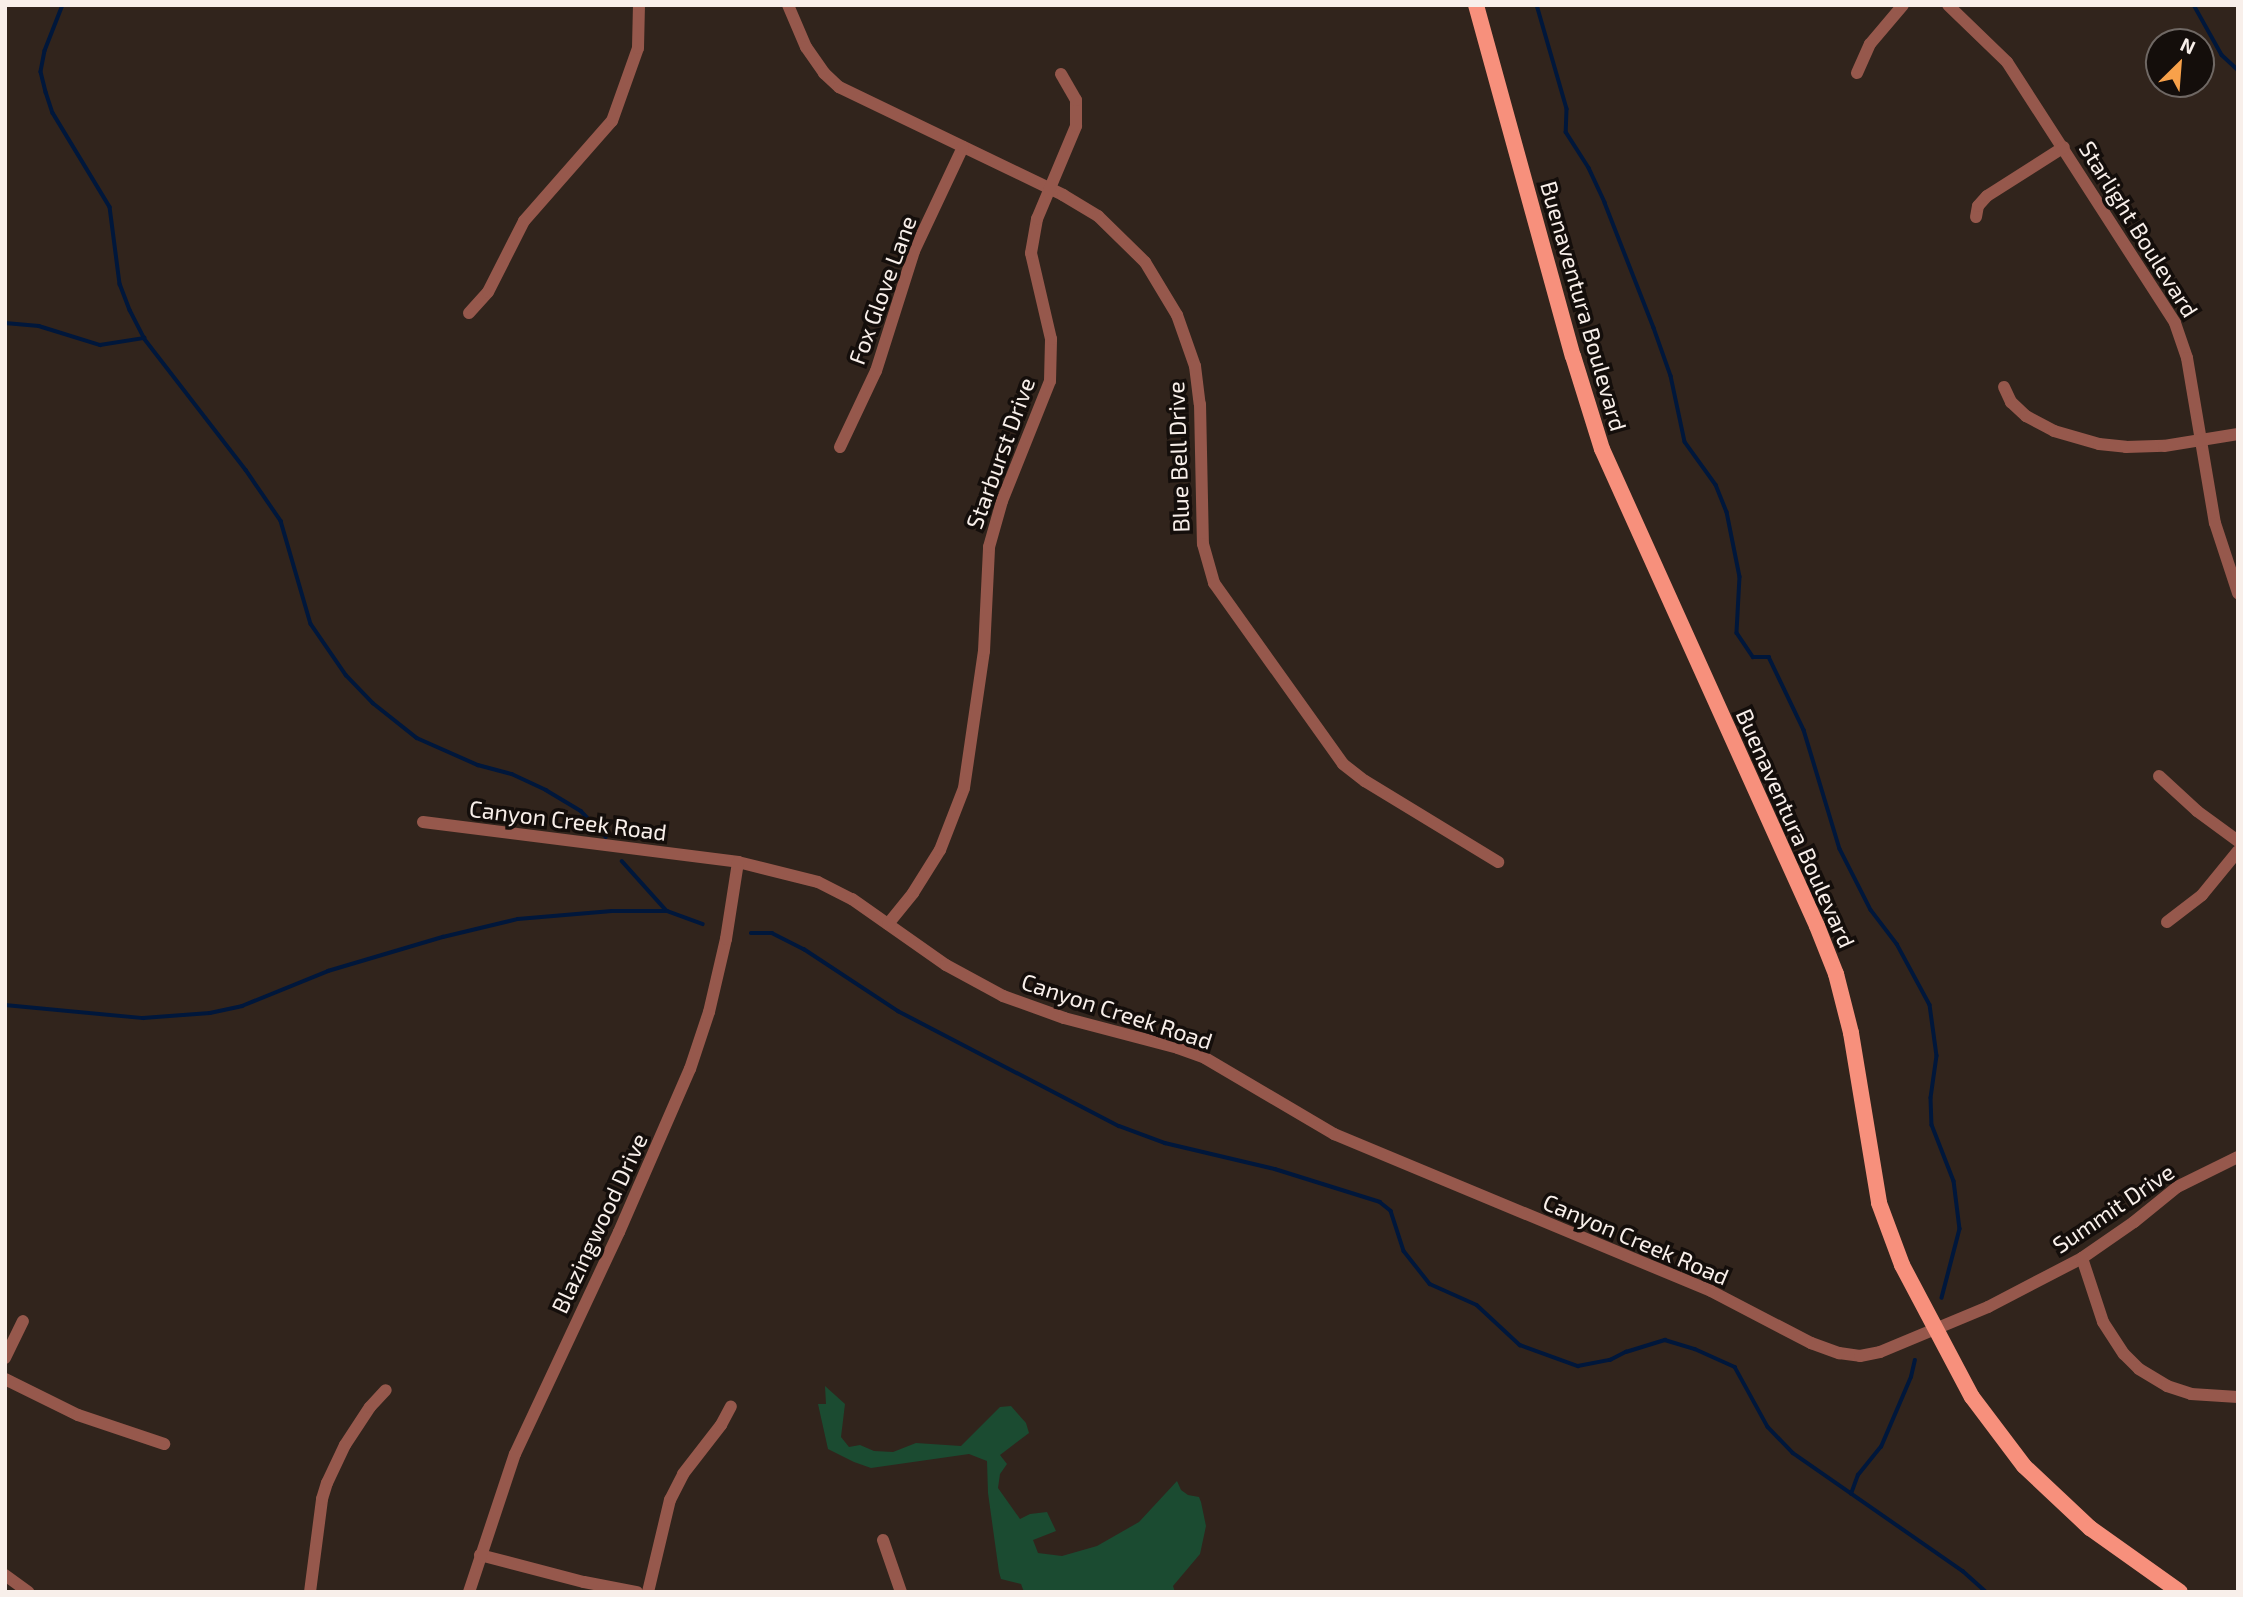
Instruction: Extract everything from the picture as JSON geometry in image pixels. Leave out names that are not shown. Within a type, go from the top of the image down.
[{"type":"main road","name":"Buenaventura Boulevard","points":[[1476,5],[1593,425],[1609,469],[1817,926],[1836,974],[1851,1033],[1880,1203],[1902,1265],[1972,1397],[2024,1466],[2090,1528],[2180,1592]]},
{"type":"street","points":[[470,313],[488,292],[524,221],[612,121],[638,48],[639,5]]},
{"type":"street","name":"Blue Bell Drive","points":[[788,5],[806,47],[824,73],[839,88],[1051,188],[1098,216],[1124,238],[1153,272],[1178,315],[1198,379],[1203,544],[1208,567],[1219,591],[1343,764],[1365,782],[1499,862]]},
{"type":"street","points":[[1857,73],[1870,44],[1903,5]]},
{"type":"street","name":"Starlight Boulevard","points":[[1948,5],[2007,62],[2175,323],[2187,358],[2215,523],[2238,593]]},
{"type":"street","name":"Starburst Drive","points":[[888,923],[913,892],[940,850],[964,788],[984,651],[989,547],[1002,501],[1050,381],[1051,339],[1031,253],[1037,219],[1074,135],[1077,116],[1073,92],[1061,74]]},
{"type":"street","name":"Fox Glove Lane","points":[[840,447],[876,371],[914,251],[963,147]]},
{"type":"street","points":[[1976,217],[1978,206],[1986,196],[2063,147]]},
{"type":"street","points":[[2004,387],[2017,410],[2054,430],[2085,441],[2126,447],[2201,441],[2238,434]]},
{"type":"street","points":[[2159,776],[2197,811],[2238,841]]},
{"type":"street","name":"Canyon Creek Road","points":[[423,822],[738,862],[818,882],[852,899],[946,965],[1003,996],[1083,1024],[1151,1040],[1205,1058],[1334,1134],[1711,1291],[1825,1349],[1850,1355],[1870,1354],[1906,1342],[1934,1328]]},
{"type":"street","points":[[2167,922],[2202,895],[2238,851]]},
{"type":"street","name":"Blazingwood Drive","points":[[470,1592],[514,1454],[619,1232],[685,1081],[709,1012],[726,939],[738,862]]},
{"type":"street","name":"Summit Drive","points":[[1934,1328],[1988,1307],[2082,1258],[2134,1222],[2177,1187],[2238,1157]]},
{"type":"street","points":[[2082,1258],[2102,1322],[2124,1354],[2140,1369],[2167,1386],[2191,1394],[2238,1397]]},
{"type":"street","points":[[5,1359],[23,1321]]},
{"type":"street","points":[[5,1379],[78,1415],[164,1444]]},
{"type":"street","points":[[310,1592],[322,1499],[327,1483],[345,1445],[370,1407],[386,1390]]},
{"type":"street","points":[[648,1592],[670,1500],[683,1474],[721,1425],[731,1406]]},
{"type":"street","points":[[883,1541],[901,1592]]},
{"type":"street","points":[[481,1555],[584,1582],[637,1592]]},
{"type":"street","points":[[5,1575],[28,1592]]},
{"type":"green space","points":[[825,1386],[845,1404],[841,1437],[849,1447],[860,1445],[874,1451],[893,1452],[916,1443],[961,1446],[1000,1407],[1011,1406],[1026,1423],[1029,1433],[1000,1455],[1007,1464],[1000,1474],[998,1488],[1020,1519],[1030,1514],[1047,1512],[1056,1531],[1033,1540],[1038,1553],[1062,1556],[1097,1546],[1139,1522],[1177,1481],[1181,1490],[1188,1495],[1199,1497],[1201,1502],[1206,1526],[1200,1554],[1173,1586],[1175,1592],[1024,1592],[1021,1584],[1001,1579],[999,1572],[988,1493],[987,1461],[969,1454],[871,1468],[854,1462],[828,1449],[818,1404],[826,1404]]},
{"type":"waterway","points":[[63,5],[45,51],[41,72],[53,113],[110,207],[120,284],[130,310],[144,338],[246,470],[281,521],[311,624],[346,675],[373,703],[417,738],[478,765],[512,774],[546,790],[581,811],[606,837]]},
{"type":"waterway","points":[[1537,5],[1567,109],[1566,132],[1589,168],[1605,203],[1654,328],[1671,376],[1685,442],[1716,485],[1727,512],[1740,577],[1737,633],[1753,657],[1769,657],[1804,730],[1840,849],[1871,910],[1897,944],[1930,1005],[1937,1056],[1931,1098],[1932,1125],[1954,1181],[1960,1229],[1942,1298]]},
{"type":"waterway","points":[[2194,5],[2222,55],[2238,70]]},
{"type":"waterway","points":[[5,323],[39,326],[100,345],[144,338]]},
{"type":"waterway","points":[[622,861],[667,911]]},
{"type":"waterway","points":[[5,1005],[143,1018],[210,1013],[242,1006],[328,971],[443,937],[518,919],[612,911],[667,911],[703,924]]},
{"type":"waterway","points":[[751,933],[772,933],[804,949],[898,1011],[1119,1126],[1165,1143],[1275,1169],[1380,1202],[1391,1211],[1404,1251],[1430,1284],[1477,1305],[1520,1345],[1578,1366],[1610,1360],[1665,1340],[1695,1349],[1735,1367],[1768,1427],[1793,1453],[1963,1571],[1986,1592]]},
{"type":"waterway","points":[[1851,1494],[1858,1475],[1881,1447],[1911,1377],[1915,1360]]}]
